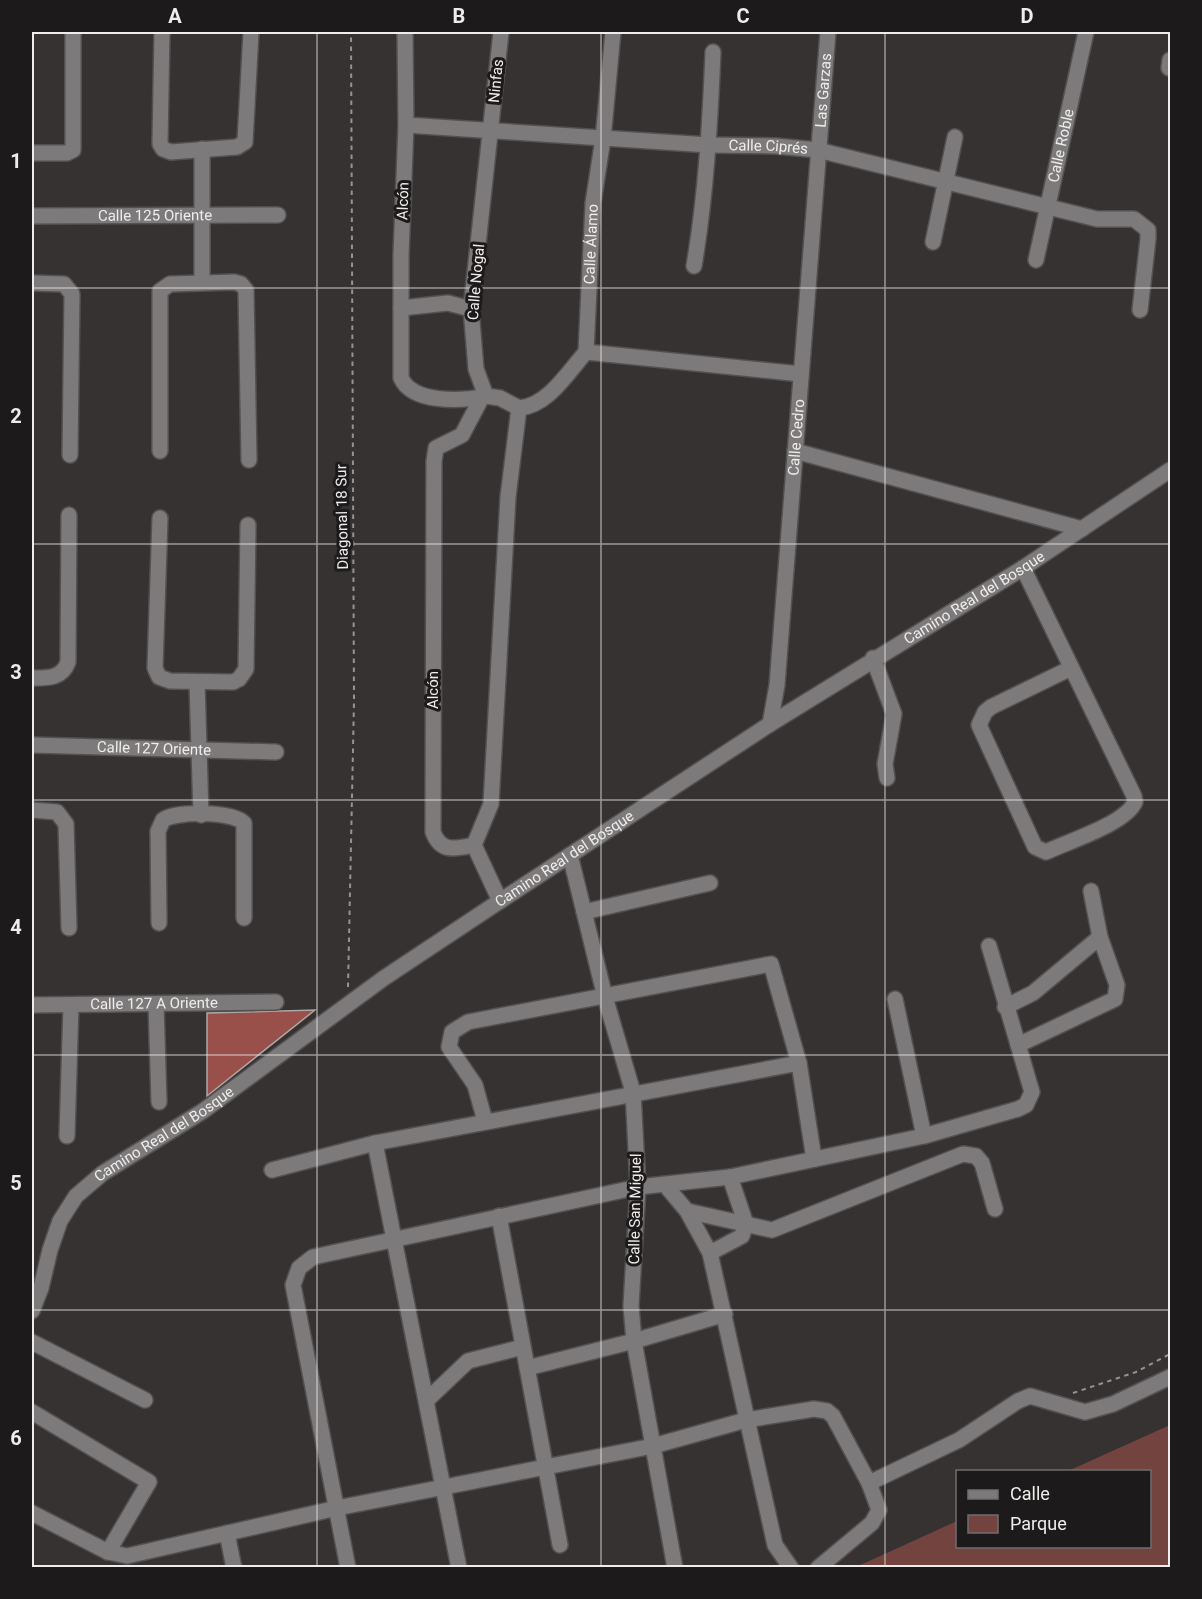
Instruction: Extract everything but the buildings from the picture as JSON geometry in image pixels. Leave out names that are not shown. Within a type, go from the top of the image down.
[{"type":"street","points":[[32,153],[67,153],[73,150],[74,32]]},
{"type":"street","points":[[162,32],[160,144],[171,152],[237,147],[246,139],[251,32]]},
{"type":"street","name":"Alcón","points":[[405,32],[406,125],[401,378],[409,389],[422,395],[467,400],[484,397]]},
{"type":"street","name":"Ninfas","points":[[491,130],[501,32]]},
{"type":"street","name":"Calle Álamo","points":[[586,352],[593,203],[603,139],[613,32]]},
{"type":"street","name":"Las Garzas","points":[[818,150],[828,32]]},
{"type":"street","name":"Calle Roble","points":[[1036,260],[1086,32]]},
{"type":"street","points":[[694,266],[704,206],[713,52]]},
{"type":"street","name":"Calle Ciprés","points":[[406,125],[603,139],[776,146],[818,150],[1097,219],[1134,219],[1148,230],[1140,310]]},
{"type":"street","name":"Calle Nogal","points":[[484,397],[477,369],[471,309],[491,130]]},
{"type":"street","points":[[933,242],[955,137]]},
{"type":"street","points":[[202,149],[202,282]]},
{"type":"street","name":"Calle Cedro","points":[[770,724],[777,685],[818,150]]},
{"type":"street","name":"Calle 125 Oriente","points":[[32,216],[278,215]]},
{"type":"street","points":[[160,451],[158,298],[160,291],[170,284],[238,282],[246,290],[249,459]]},
{"type":"street","points":[[32,284],[64,284],[72,294],[70,455]]},
{"type":"street","points":[[401,308],[448,303],[471,309]]},
{"type":"street","points":[[484,397],[500,398],[519,408],[528,407],[549,393],[586,352],[801,374]]},
{"type":"street","name":"Alcón","points":[[474,845],[452,850],[444,848],[437,841],[433,832],[434,461],[435,447],[462,435],[484,397]]},
{"type":"street","points":[[500,901],[474,845],[486,820],[492,796],[508,497],[519,408]]},
{"type":"street","points":[[795,452],[1082,529]]},
{"type":"street","name":"Camino Real del Bosque","points":[[32,1311],[60,1221],[76,1196],[103,1173],[203,1111],[351,1002],[500,901],[873,658],[1023,568],[1170,470]]},
{"type":"street","points":[[32,678],[58,675],[66,669],[68,662],[69,515]]},
{"type":"street","points":[[160,518],[155,668],[159,677],[164,680],[233,682],[239,679],[246,669],[248,525]]},
{"type":"street","points":[[1023,568],[1071,668],[1135,802],[1126,813],[1113,821],[1046,852],[1035,847],[979,725],[985,712],[991,707],[1071,668]]},
{"type":"street","points":[[873,658],[894,714],[885,764],[887,778]]},
{"type":"street","points":[[197,682],[201,814]]},
{"type":"street","name":"Calle 127 Oriente","points":[[32,746],[200,748],[276,752]]},
{"type":"street","points":[[32,810],[57,812],[66,824],[69,928]]},
{"type":"street","points":[[159,923],[159,825],[168,816],[201,814],[230,815],[244,823],[244,918]]},
{"type":"street","name":"Calle San Miguel","points":[[570,855],[605,997],[633,1092],[638,1187],[631,1306],[634,1341],[675,1568]]},
{"type":"street","points":[[585,912],[710,883]]},
{"type":"street","points":[[1018,1045],[1115,999],[1117,985],[1100,937],[1091,891]]},
{"type":"street","points":[[1005,1006],[1033,993],[1100,937]]},
{"type":"street","points":[[348,1568],[293,1285],[299,1268],[313,1257],[499,1216],[638,1187],[666,1186],[730,1177],[924,1136],[1026,1105],[1032,1092],[989,946]]},
{"type":"street","points":[[485,1121],[475,1085],[449,1047],[452,1032],[468,1022],[771,964],[799,1063],[814,1159]]},
{"type":"street","points":[[895,999],[924,1136]]},
{"type":"street","name":"Calle 127 A Oriente","points":[[32,1005],[276,1002]]},
{"type":"street","points":[[156,1004],[159,1102]]},
{"type":"street","points":[[67,1136],[71,1005]]},
{"type":"street","points":[[272,1170],[375,1143],[633,1092],[799,1063]]},
{"type":"street","points":[[375,1143],[445,1487],[459,1568]]},
{"type":"street","points":[[687,1210],[772,1230],[963,1154],[976,1156],[982,1163],[995,1209]]},
{"type":"street","points":[[710,1253],[742,1236],[746,1224],[730,1177]]},
{"type":"street","points":[[666,1186],[687,1210],[710,1253],[775,1545],[791,1568]]},
{"type":"street","points":[[499,1216],[560,1545]]},
{"type":"street","points":[[527,1368],[634,1341],[725,1314]]},
{"type":"street","points":[[32,1342],[145,1400]]},
{"type":"street","points":[[427,1400],[468,1361],[523,1347]]},
{"type":"street","points":[[869,1483],[959,1440],[1018,1401],[1030,1396],[1085,1412],[1113,1404],[1170,1377]]},
{"type":"street","points":[[32,1513],[128,1562],[227,1533],[337,1508],[546,1465],[653,1446],[746,1420],[814,1409],[827,1411],[869,1483],[879,1510],[872,1522],[818,1568]]},
{"type":"street","points":[[32,1412],[149,1482],[108,1552]]},
{"type":"street","points":[[227,1533],[234,1568]]},
{"type":"path","name":"Diagonal 18 Sur","points":[[351,32],[354,701],[348,984],[351,1002]]},
{"type":"path","points":[[1047,1401],[1099,1386],[1136,1372],[1170,1354]]},
{"type":"green space","points":[[1170,1425],[1170,1567],[856,1567],[956,1521],[956,1548],[1151,1548],[1151,1470],[1070,1470]]}]
